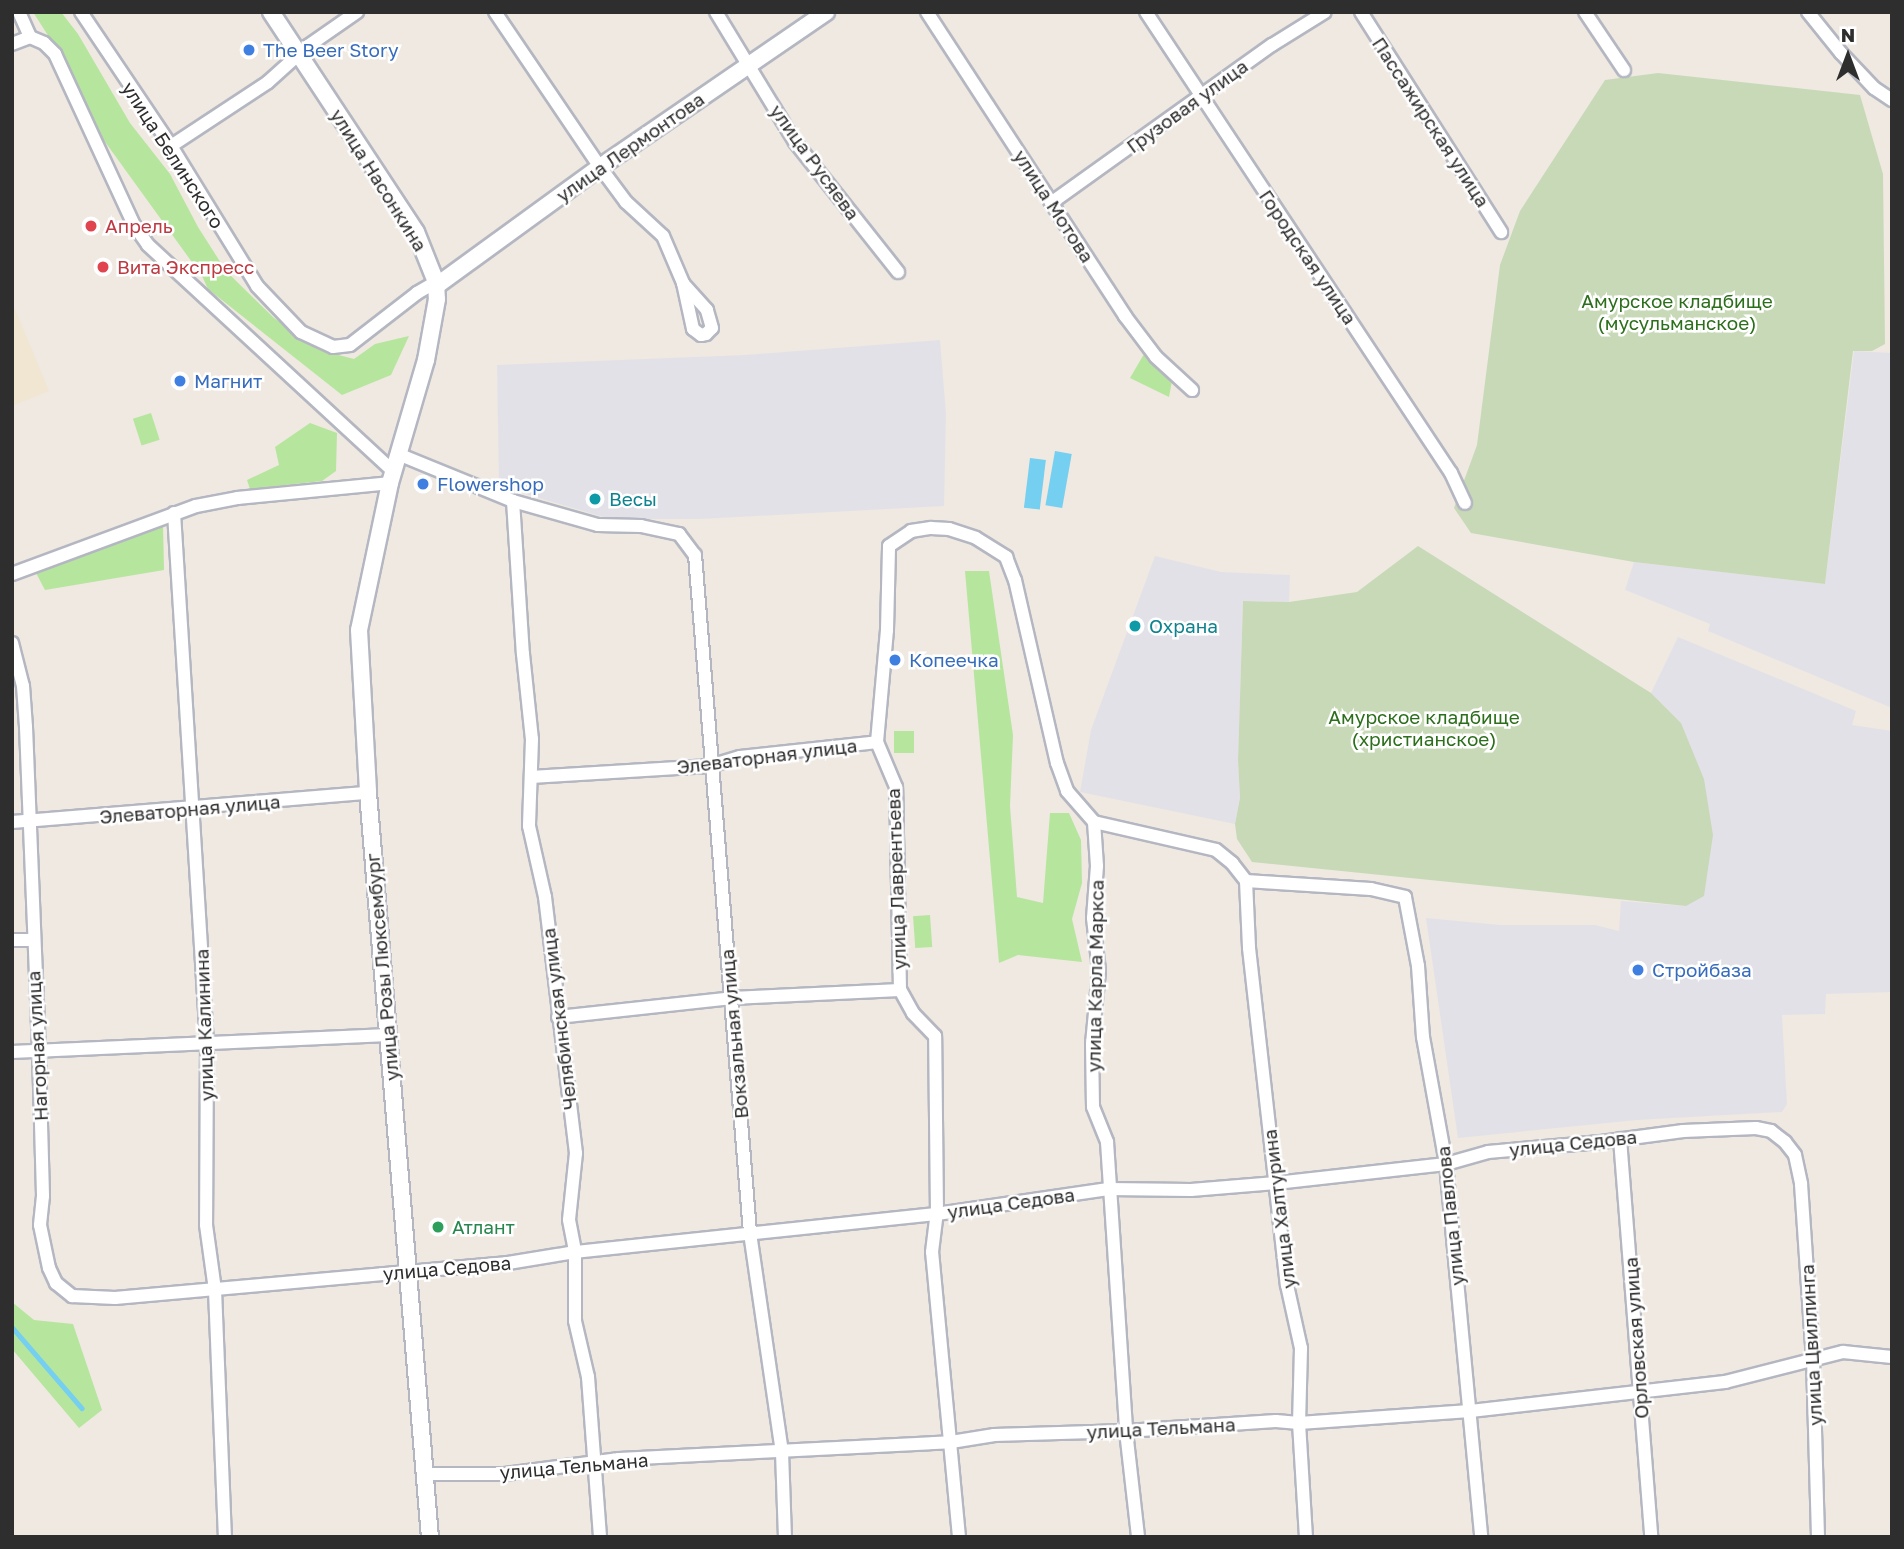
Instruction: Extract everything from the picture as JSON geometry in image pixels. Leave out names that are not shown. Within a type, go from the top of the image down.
[{"type":"street","points":[[19,12],[30,37],[44,43],[55,54],[134,225],[148,245],[391,477]]},
{"type":"street","name":"улица Белинского","points":[[81,12],[171,146],[257,286],[287,321],[316,341],[338,348],[350,345],[436,284]]},
{"type":"street","name":"улица Насонкина","points":[[271,12],[416,232],[436,284],[432,332],[413,403]]},
{"type":"street","points":[[171,146],[268,82],[308,46],[357,12]]},
{"type":"street","points":[[495,12],[626,202],[663,236],[683,283]]},
{"type":"street","name":"улица Русяева","points":[[716,12],[795,142],[898,272]]},
{"type":"street","name":"улица Лермонтова","points":[[436,284],[600,167],[826,12]]},
{"type":"street","name":"улица Мотова","points":[[927,12],[1125,316],[1156,357],[1192,390]]},
{"type":"street","name":"Городская улица","points":[[1146,12],[1199,96],[1451,473],[1465,503]]},
{"type":"street","name":"Грузовая улица","points":[[1051,203],[1199,96],[1325,12]]},
{"type":"street","name":"Пассажирская улица","points":[[1361,12],[1501,232]]},
{"type":"street","points":[[1586,12],[1625,70]]},
{"type":"street","points":[[1808,12],[1841,54],[1874,88],[1892,100]]},
{"type":"street","points":[[12,44],[30,37]]},
{"type":"street","name":"улица Розы Люксембург","points":[[413,403],[391,477],[359,630],[368,793],[430,1537]]},
{"type":"street","points":[[398,454],[513,500]]},
{"type":"street","points":[[12,574],[174,513],[238,498],[391,477]]},
{"type":"street","name":"Вокзальная улица","points":[[513,500],[604,526],[641,526],[679,534],[695,555],[710,766],[732,998],[750,1233],[782,1452],[785,1537]]},
{"type":"street","name":"Челябинская улица","points":[[513,500],[523,653],[532,739],[529,826],[545,897],[576,1153],[569,1220],[575,1252],[575,1321],[589,1377],[600,1537]]},
{"type":"street","name":"улица Калинина","points":[[174,513],[207,1044],[206,1225],[215,1290],[225,1537]]},
{"type":"street","name":"улица Лаврентьева","points":[[960,1537],[932,1252],[937,1214],[935,1036],[913,1013],[900,989],[896,787],[877,742],[887,630],[890,546],[911,531],[949,529],[976,538],[1006,556],[1015,580],[1057,763],[1067,791],[1094,822]]},
{"type":"street","name":"Нагорная улица","points":[[12,643],[23,686],[32,940],[39,1052],[43,1196],[40,1225],[43,1248],[57,1283],[65,1292],[80,1299],[215,1290]]},
{"type":"street","name":"Элеваторная улица","points":[[531,777],[710,766],[740,757],[877,742]]},
{"type":"street","name":"Элеваторная улица","points":[[12,822],[368,793]]},
{"type":"street","points":[[1094,822],[1216,850],[1232,863],[1246,881]]},
{"type":"street","name":"улица Карла Маркса","points":[[1094,822],[1097,866],[1093,918],[1099,971],[1092,1044],[1093,1107],[1107,1142],[1126,1431],[1138,1537]]},
{"type":"street","name":"улица Павлова","points":[[1246,881],[1371,889],[1405,897],[1418,966],[1423,1037],[1446,1164],[1481,1537]]},
{"type":"street","name":"улица Халтурина","points":[[1246,881],[1248,948],[1287,1285],[1301,1348],[1299,1423],[1306,1537]]},
{"type":"street","points":[[12,940],[32,940]]},
{"type":"street","points":[[558,1017],[732,998],[900,989]]},
{"type":"street","points":[[12,1052],[388,1035]]},
{"type":"street","name":"улица Седова","points":[[215,1290],[508,1263],[575,1252],[937,1214],[1108,1189],[1191,1190],[1276,1183],[1446,1164],[1488,1152],[1684,1131],[1756,1128],[1771,1131],[1785,1142],[1795,1155]]},
{"type":"street","name":"Орловская улица","points":[[1620,1139],[1651,1537]]},
{"type":"street","name":"улица Цвиллинга","points":[[1795,1155],[1801,1184],[1813,1358],[1818,1537]]},
{"type":"street","name":"улица Тельмана","points":[[425,1474],[505,1474],[593,1462],[951,1442],[994,1435],[1126,1431],[1276,1421],[1299,1423],[1470,1411],[1725,1382],[1843,1352],[1892,1357]]},
{"type":"shaded area","points":[[12,302],[49,391],[12,406]]},
{"type":"shaded area","points":[[940,340],[946,414],[944,506],[700,519],[610,519],[499,486],[497,365],[745,355]]},
{"type":"shaded area","points":[[1854,351],[1892,353],[1892,708],[1708,631],[1710,624],[1625,590],[1634,562],[1825,584]]},
{"type":"shaded area","points":[[1155,556],[1221,572],[1290,575],[1289,602],[1243,601],[1238,760],[1240,798],[1235,824],[1080,792],[1091,730]]},
{"type":"shaded area","points":[[1678,637],[1856,711],[1852,725],[1892,731],[1892,992],[1826,994],[1825,1014],[1782,1015],[1787,1104],[1782,1112],[1637,1120],[1458,1138],[1426,918],[1500,925],[1595,925],[1619,931],[1621,901],[1686,906],[1681,723],[1651,693]]},
{"type":"green space","points":[[33,12],[61,12],[78,34],[130,123],[170,174],[198,227],[226,271],[274,318],[323,351],[354,359],[375,344],[409,336],[391,375],[342,395],[208,289],[202,276],[90,121],[56,48]]},
{"type":"green space","name":"Амурское кладбище (мусульманское)","points":[[1658,73],[1860,95],[1883,174],[1885,344],[1872,351],[1853,351],[1825,584],[1634,562],[1471,533],[1454,508],[1477,445],[1500,265],[1520,211],[1605,80]]},
{"type":"green space","points":[[1144,354],[1172,381],[1169,397],[1130,378]]},
{"type":"green space","points":[[151,413],[160,440],[142,446],[133,419]]},
{"type":"green space","points":[[310,423],[337,433],[336,471],[322,481],[250,489],[247,480],[279,465],[275,447]]},
{"type":"green space","points":[[163,525],[164,570],[45,590],[35,571]]},
{"type":"green space","name":"Амурское кладбище (христианское)","points":[[1418,546],[1651,693],[1681,723],[1704,779],[1713,835],[1704,896],[1686,906],[1252,862],[1237,839],[1235,824],[1240,798],[1238,760],[1243,601],[1289,602],[1357,592]]},
{"type":"green space","points":[[965,571],[989,571],[1013,735],[1010,806],[1017,897],[1043,903],[1050,813],[1069,813],[1081,840],[1082,883],[1072,919],[1082,962],[1018,955],[999,963]]},
{"type":"green space","points":[[894,731],[914,731],[914,753],[894,753]]},
{"type":"green space","points":[[930,915],[932,947],[915,948],[913,916]]},
{"type":"green space","points":[[12,1302],[34,1320],[73,1324],[102,1410],[79,1428],[12,1349]]},
{"type":"water","points":[[1055,451],[1072,454],[1062,508],[1045,505]]},
{"type":"water","points":[[1030,458],[1046,460],[1040,510],[1024,508]]},
{"type":"waterway","points":[[12,1327],[82,1408]]},
{"type":"place","name":"The Beer Story","points":[[249,50]]},
{"type":"place","name":"Апрель","points":[[91,226]]},
{"type":"place","name":"Вита Экспресс","points":[[103,267]]},
{"type":"place","name":"Магнит","points":[[180,381]]},
{"type":"place","name":"Flowershop","points":[[423,484]]},
{"type":"place","name":"Весы","points":[[595,499]]},
{"type":"place","name":"Охрана","points":[[1135,626]]},
{"type":"place","name":"Копеечка","points":[[895,660]]},
{"type":"place","name":"Стройбаза","points":[[1638,970]]},
{"type":"place","name":"Атлант","points":[[438,1227]]}]
